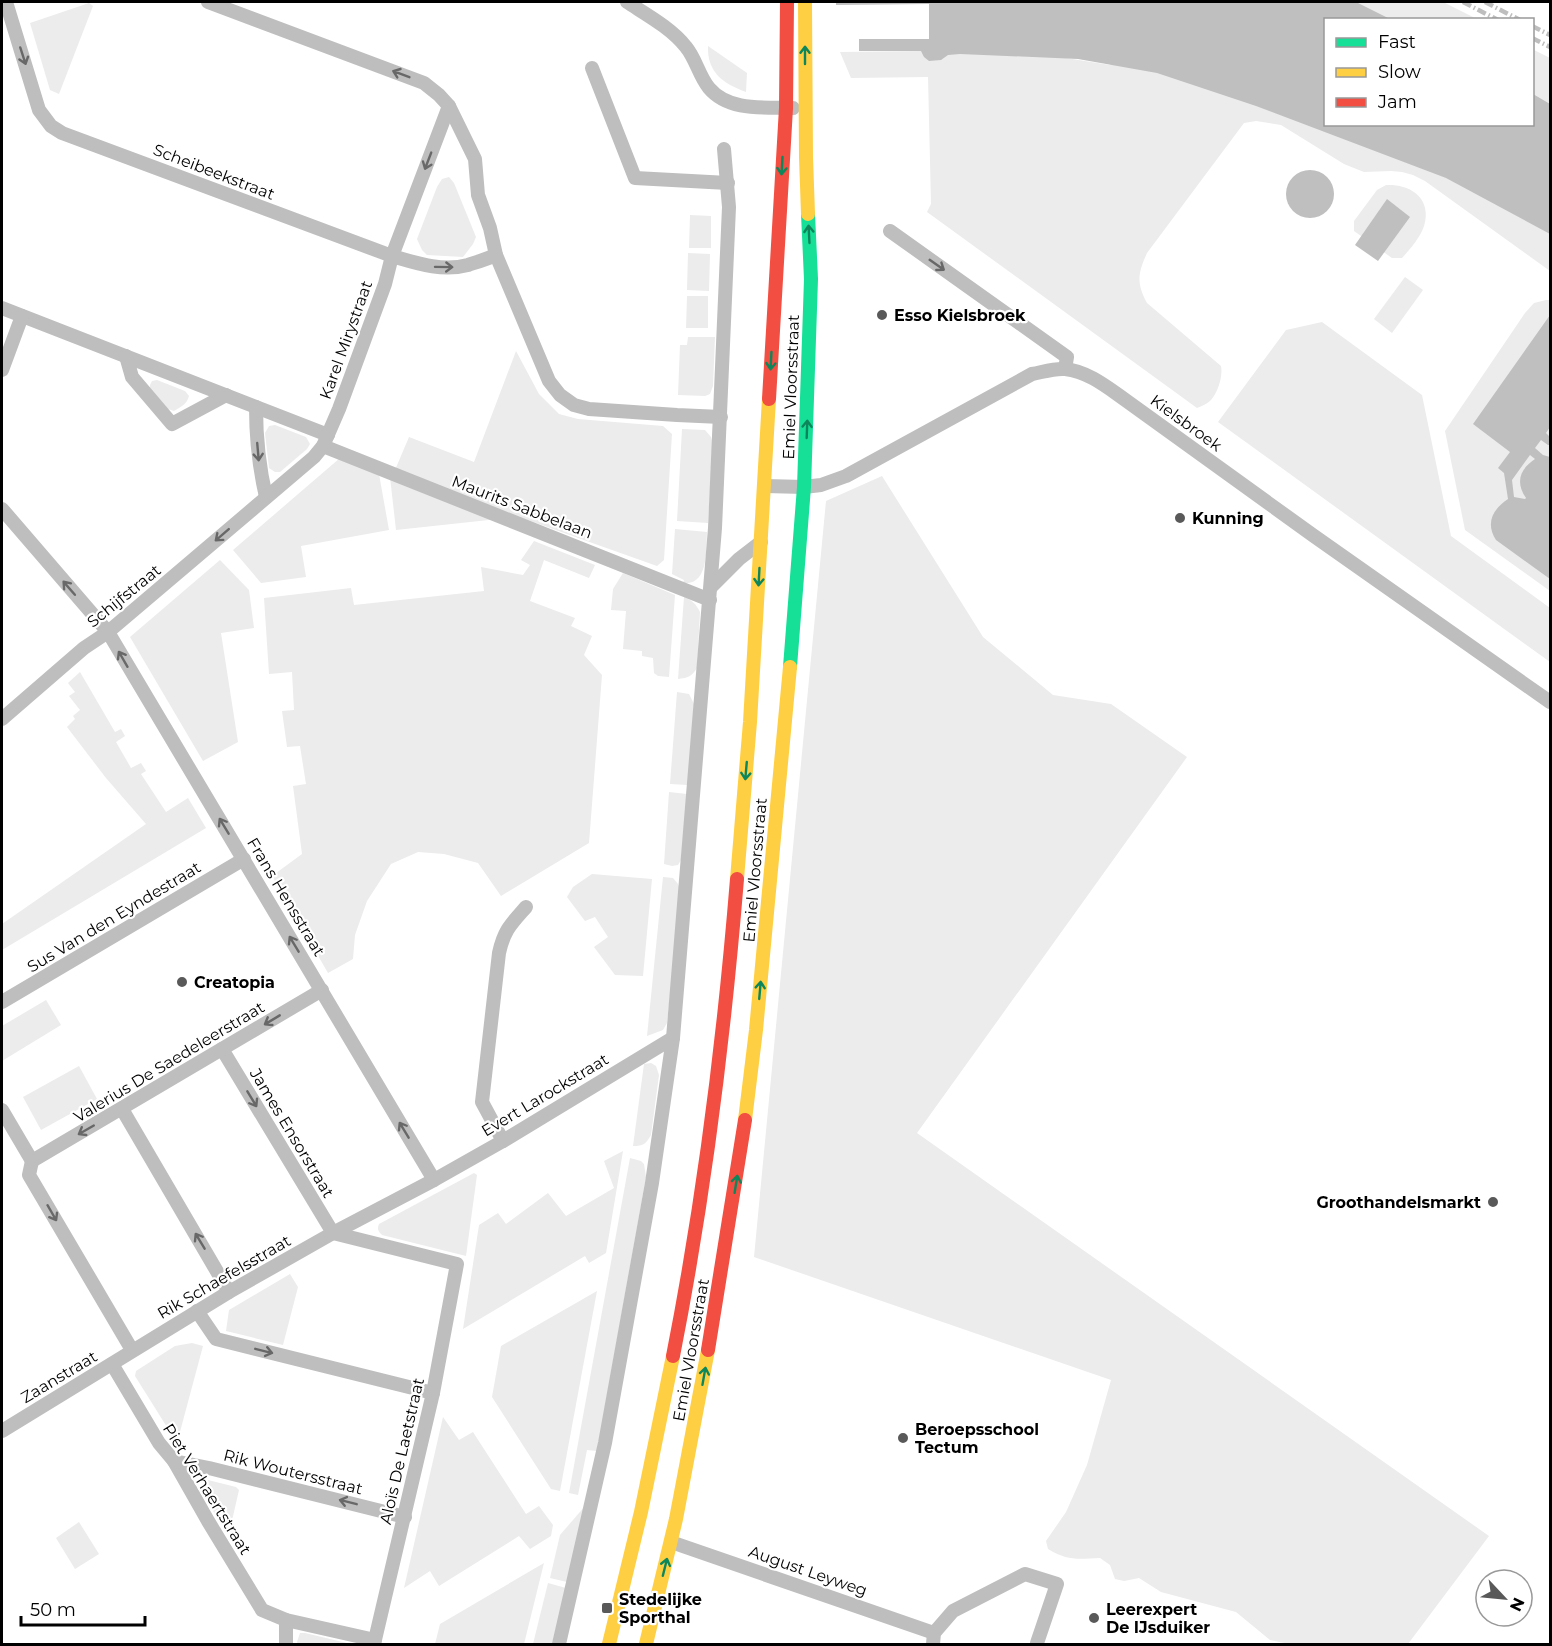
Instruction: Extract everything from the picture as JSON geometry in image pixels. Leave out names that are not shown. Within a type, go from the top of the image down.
[{"type":"street","name":"Scheibeekstraat","points":[[4,2],[33,86],[39,111],[51,126],[62,133],[421,265],[442,268],[466,266],[496,255]]},
{"type":"street","points":[[208,2],[424,83],[439,95],[448,106],[475,159],[478,195],[490,228],[496,255],[549,381],[561,395],[574,405],[589,408],[721,417]]},
{"type":"street","points":[[627,2],[665,28],[686,46],[709,88],[729,102],[742,106],[806,109]]},
{"type":"street","name":"Emiel Vloorsstraat","points":[[609,1644],[641,1512],[684,1300],[713,1104],[730,962],[765,486],[786,108],[787,2]]},
{"type":"street","name":"Emiel Vloorsstraat","points":[[646,1644],[671,1542],[704,1374],[745,1123],[756,1030],[779,791],[804,487],[811,279],[807,208],[805,2]]},
{"type":"street","points":[[592,68],[635,178],[728,183]]},
{"type":"street","name":"Karel Mirystraat","points":[[325,441],[385,284],[392,256],[448,106]]},
{"type":"street","points":[[559,1644],[605,1443],[652,1183],[673,1038],[715,528],[729,207],[724,149]]},
{"type":"street","points":[[890,231],[1067,357],[1065,369]]},
{"type":"street","name":"Maurits Sabbelaan","points":[[2,308],[256,407],[325,441],[710,593]]},
{"type":"street","points":[[2,370],[22,316]]},
{"type":"street","points":[[126,356],[132,377],[172,424],[226,395]]},
{"type":"street","name":"Kielsbroek","points":[[765,486],[804,487],[846,476],[1032,374],[1065,369],[1082,373],[1116,393],[1314,536],[1551,702]]},
{"type":"street","points":[[256,407],[260,472],[266,497]]},
{"type":"street","name":"Schijfstraat","points":[[2,719],[314,457],[325,441]]},
{"type":"street","name":"Frans Hensstraat","points":[[2,509],[108,632],[434,1180]]},
{"type":"street","points":[[710,593],[739,559],[761,542]]},
{"type":"street","name":"Sus Van den Eyndestraat","points":[[2,1002],[244,859]]},
{"type":"street","points":[[503,1141],[482,1102],[502,939],[506,930],[526,907]]},
{"type":"street","name":"Valerius De Saedeleerstraat","points":[[32,1161],[322,990]]},
{"type":"street","name":"Evert Larockstraat","points":[[434,1180],[673,1038]]},
{"type":"street","name":"James Ensorstraat","points":[[222,1049],[333,1233]]},
{"type":"street","points":[[122,1109],[230,1292]]},
{"type":"street","points":[[2,1110],[32,1161],[29,1175],[132,1350]]},
{"type":"street","name":"Rik Schaefelsstraat","points":[[132,1350],[333,1233],[434,1180]]},
{"type":"street","name":"Aloïs De Laetstraat","points":[[333,1233],[457,1264],[433,1393],[374,1642]]},
{"type":"street","points":[[197,1311],[216,1339],[433,1393]]},
{"type":"street","name":"Zaanstraat","points":[[2,1431],[132,1350]]},
{"type":"street","name":"Piet Verhaertstraat","points":[[112,1364],[159,1443],[174,1461],[207,1521],[262,1610],[286,1620],[374,1642]]},
{"type":"street","name":"Rik Woutersstraat","points":[[174,1461],[405,1516]]},
{"type":"street","name":"August Leyweg","points":[[671,1542],[934,1639],[953,1611],[1025,1574],[1057,1584],[1037,1643]]},
{"type":"street","points":[[286,1620],[286,1644]]},
{"type":"shaded area","points":[[836,2],[1356,2],[1388,18],[1324,18],[1324,126],[1534,126],[1534,95],[1550,104],[1550,234],[1446,178],[1256,106],[1157,73],[1078,59],[960,54],[929,61],[921,51],[859,51],[859,39],[929,39],[929,4],[836,5]]},
{"type":"shaded area","points":[[1326,2],[1443,2],[1475,18],[1356,18]]},
{"type":"shaded area","points":[[89,3],[93,6],[59,94],[50,90],[30,23]]},
{"type":"shaded area","points":[[967,42],[1110,65],[1116,53],[1324,123],[1324,126],[1332,126],[1550,198],[1550,271],[1425,181],[1413,175],[1391,171],[1364,172],[1344,164],[1281,125],[1256,121],[1244,123],[1147,253],[1140,272],[1141,290],[1147,303],[1221,366],[1221,379],[1214,397],[1197,408],[927,212],[931,204],[928,77],[851,78],[840,52],[921,51]]},
{"type":"shaded area","points":[[708,46],[747,73],[746,92],[718,76],[710,63]]},
{"type":"shaded area","points":[[1534,50],[1550,58],[1550,124],[1534,116]]},
{"type":"shaded area","points":[[1310,170],[1327,177],[1334,194],[1327,211],[1310,218],[1293,211],[1286,194],[1293,177]]},
{"type":"shaded area","points":[[449,177],[454,183],[476,237],[463,257],[427,255],[417,239],[437,187],[442,179]]},
{"type":"shaded area","points":[[1386,185],[1412,190],[1418,195],[1425,208],[1424,226],[1415,243],[1402,258],[1392,258],[1354,231],[1354,221],[1377,190]]},
{"type":"shaded area","points":[[1387,199],[1410,217],[1378,261],[1355,245]]},
{"type":"shaded area","points":[[690,215],[711,216],[711,248],[689,248]]},
{"type":"shaded area","points":[[688,253],[710,254],[709,291],[687,290]]},
{"type":"shaded area","points":[[1405,277],[1423,290],[1392,333],[1374,319]]},
{"type":"shaded area","points":[[687,296],[708,296],[708,328],[686,328]]},
{"type":"shaded area","points":[[1550,300],[1550,591],[1465,530],[1445,431],[1525,313],[1534,303]]},
{"type":"shaded area","points":[[1550,315],[1550,427],[1546,433],[1550,437],[1550,445],[1541,440],[1535,448],[1543,455],[1550,457],[1550,579],[1496,540],[1493,534],[1492,517],[1498,507],[1508,499],[1504,473],[1498,468],[1510,452],[1473,424]],"holes":[[[1530,455],[1535,459],[1526,467],[1521,476],[1521,487],[1526,498],[1514,497],[1512,480]]]},
{"type":"shaded area","points":[[1322,322],[1422,395],[1451,536],[1550,608],[1550,662],[1218,422],[1286,330]]},
{"type":"shaded area","points":[[688,337],[715,337],[713,386],[710,394],[705,396],[678,395],[680,345],[687,345]]},
{"type":"shaded area","points":[[516,351],[539,394],[559,414],[578,419],[663,426],[672,434],[664,560],[657,566],[395,470],[409,437],[474,462]]},
{"type":"shaded area","points":[[157,380],[185,391],[189,396],[187,401],[174,411],[168,409],[150,388],[152,381]]},
{"type":"shaded area","points":[[275,425],[306,437],[310,444],[280,472],[269,468],[265,433],[269,426]]},
{"type":"shaded area","points":[[682,429],[705,430],[711,437],[713,445],[708,523],[677,521]]},
{"type":"shaded area","points":[[340,458],[379,474],[389,530],[301,546],[306,577],[261,583],[233,550]]},
{"type":"shaded area","points":[[882,476],[983,637],[1053,695],[1111,704],[1187,757],[917,1133],[1489,1536],[1408,1644],[1289,1644],[1270,1640],[1236,1612],[1161,1592],[1139,1578],[1124,1581],[1115,1579],[1110,1565],[1100,1558],[1061,1556],[1048,1549],[1046,1541],[1066,1512],[1087,1465],[1111,1380],[754,1257],[826,501]]},
{"type":"shaded area","points":[[390,477],[498,519],[396,530]]},
{"type":"shaded area","points":[[675,529],[707,532],[706,556],[702,573],[698,579],[691,582],[683,583],[684,580],[672,574]]},
{"type":"shaded area","points":[[534,541],[595,565],[589,578],[544,560],[530,601],[575,618],[571,626],[592,636],[584,655],[602,675],[589,843],[501,896],[478,863],[444,854],[418,852],[391,864],[367,901],[355,935],[353,959],[328,973],[272,876],[302,854],[293,786],[306,784],[300,746],[287,747],[282,711],[294,710],[292,672],[269,674],[264,598],[351,588],[354,605],[484,591],[481,567],[523,575],[530,565],[521,560]]},
{"type":"shaded area","points":[[220,560],[249,590],[254,628],[221,633],[238,742],[203,761],[130,637]]},
{"type":"shaded area","points":[[623,573],[675,595],[669,677],[658,676],[654,673],[653,658],[642,656],[642,651],[623,649],[626,611],[611,610],[613,589]]},
{"type":"shaded area","points":[[684,597],[694,603],[700,612],[697,668],[689,676],[678,679]]},
{"type":"shaded area","points":[[80,672],[115,732],[121,729],[125,736],[116,742],[131,768],[141,763],[146,771],[141,774],[166,812],[188,798],[206,828],[2,950],[2,924],[146,824],[106,778],[67,727],[75,719],[73,716],[80,710],[69,696],[75,692],[68,683]]},
{"type":"shaded area","points":[[677,692],[689,694],[694,704],[688,785],[670,784]]},
{"type":"shaded area","points":[[669,792],[687,794],[681,860],[678,865],[672,866],[664,864]]},
{"type":"shaded area","points":[[592,874],[652,879],[643,976],[615,975],[594,947],[608,937],[595,917],[585,921],[567,897],[573,887]]},
{"type":"shaded area","points":[[663,877],[673,878],[681,892],[667,1023],[663,1030],[647,1036]]},
{"type":"shaded area","points":[[46,1000],[61,1025],[2,1061],[2,1026]]},
{"type":"shaded area","points":[[651,1063],[656,1066],[659,1075],[651,1135],[644,1144],[633,1146],[644,1064]]},
{"type":"shaded area","points":[[79,1066],[97,1099],[41,1130],[23,1097]]},
{"type":"shaded area","points":[[623,1151],[606,1253],[589,1263],[585,1256],[463,1329],[479,1225],[498,1213],[506,1224],[548,1193],[566,1216],[614,1188],[604,1161]]},
{"type":"shaded area","points":[[630,1158],[644,1164],[646,1177],[597,1451],[587,1450],[578,1495],[569,1493]]},
{"type":"shaded area","points":[[474,1173],[477,1175],[466,1256],[382,1235],[379,1231],[379,1224]]},
{"type":"shaded area","points":[[290,1274],[298,1287],[283,1345],[226,1331],[229,1310]]},
{"type":"shaded area","points":[[597,1291],[560,1491],[551,1489],[492,1397],[501,1346]]},
{"type":"shaded area","points":[[192,1343],[203,1346],[177,1443],[135,1376],[136,1371],[175,1346]]},
{"type":"shaded area","points":[[443,1417],[459,1440],[473,1432],[526,1514],[539,1506],[553,1525],[551,1536],[530,1549],[519,1536],[439,1586],[430,1571],[404,1588]]},
{"type":"shaded area","points":[[208,1480],[236,1487],[239,1490],[231,1525],[223,1526],[207,1501],[202,1487]]},
{"type":"shaded area","points":[[586,1505],[567,1582],[550,1578],[560,1535]]},
{"type":"shaded area","points":[[79,1522],[99,1554],[75,1569],[56,1538]]},
{"type":"shaded area","points":[[544,1563],[524,1644],[435,1644],[440,1624]]},
{"type":"shaded area","points":[[548,1583],[566,1588],[552,1644],[533,1644]]},
{"type":"shaded area","points":[[300,1633],[305,1633],[351,1644],[298,1644]]},
{"type":"railway","points":[[1463,2],[1494,18]]},
{"type":"railway","points":[[1485,2],[1516,18]]},
{"type":"railway","points":[[1534,27],[1550,35]]},
{"type":"railway","points":[[1534,39],[1550,47]]},
{"type":"traffic: fast","points":[[790,667],[804,487],[811,279],[808,214]]},
{"type":"traffic: slow","points":[[805,2],[808,214]]},
{"type":"traffic: slow","points":[[737,879],[750,722],[769,399]]},
{"type":"traffic: slow","points":[[745,1120],[756,1030],[790,667]]},
{"type":"traffic: slow","points":[[646,1644],[676,1519],[708,1350]]},
{"type":"traffic: slow","points":[[609,1644],[641,1512],[673,1356]]},
{"type":"traffic: jam","points":[[769,399],[786,108],[787,2]]},
{"type":"traffic: jam","points":[[673,1356],[712,1119],[737,879]]},
{"type":"traffic: jam","points":[[708,1350],[745,1120]]},
{"type":"place","name":"Esso Kielsbroek","points":[[882,315]]},
{"type":"place","name":"Kunning","points":[[1180,518]]},
{"type":"place","name":"Creatopia","points":[[182,982]]},
{"type":"place","name":"Groothandelsmarkt","points":[[1493,1202]]},
{"type":"place","name":"Beroepsschool Tectum","points":[[903,1438]]},
{"type":"place","name":"Stedelijke Sporthal","points":[[607,1608]]},
{"type":"place","name":"Leerexpert De IJsduiker","points":[[1094,1618]]}]
